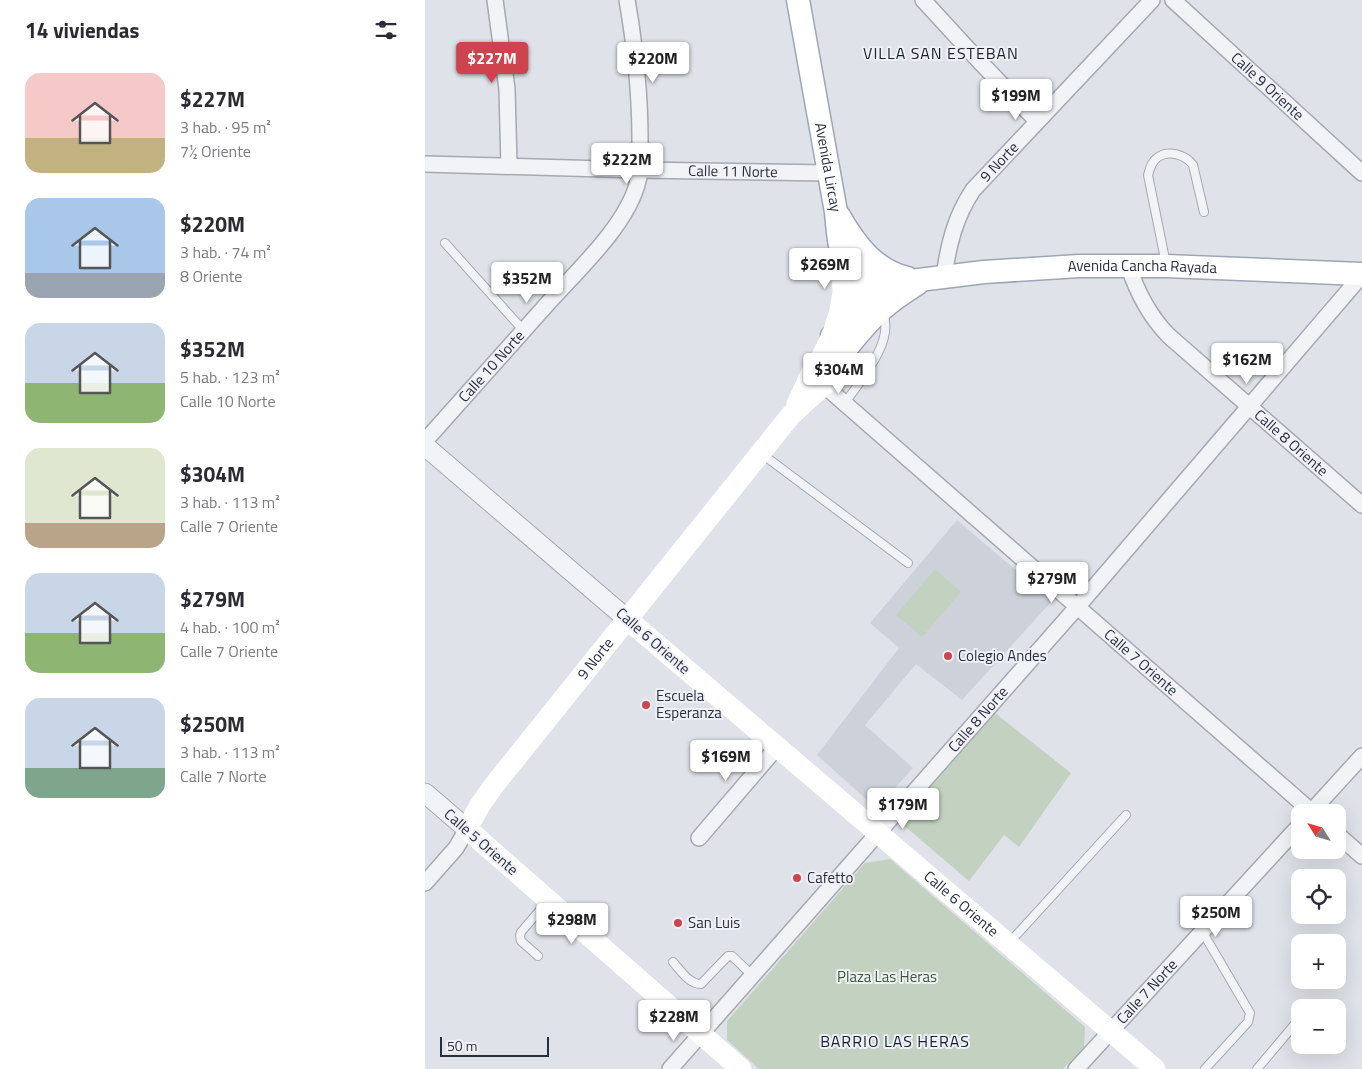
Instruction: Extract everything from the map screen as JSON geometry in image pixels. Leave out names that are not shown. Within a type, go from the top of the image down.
[{"type":"main road","name":"Avenida Lircay","points":[[798,0],[836,212]]},
{"type":"main road","name":"Avenida Cancha Rayada","points":[[836,212],[846,242],[843,256],[858,273],[870,280],[886,284],[1029,268],[1128,265],[1362,274]]},
{"type":"main road","name":"Avenida Cancha Rayada","points":[[846,242],[888,272],[911,280],[933,279]]},
{"type":"main road","points":[[841,340],[846,242]]},
{"type":"main road","points":[[841,340],[870,319],[871,308],[858,273]]},
{"type":"main road","points":[[871,308],[933,279]]},
{"type":"main road","points":[[871,308],[898,283]]},
{"type":"main road","name":"9 Norte","points":[[467,829],[480,804],[495,784],[791,415],[817,379],[841,340]]},
{"type":"main road","name":"Calle 6 Oriente","points":[[627,619],[1155,1069]]},
{"type":"main road","name":"Calle 5 Oriente","points":[[467,829],[741,1069]]},
{"type":"street","points":[[495,0],[507,89],[509,166]]},
{"type":"street","name":"Calle 10 Norte","points":[[425,441],[593,254],[620,219],[636,190],[640,170],[640,125],[637,81],[627,0]]},
{"type":"street","points":[[923,0],[1037,121]]},
{"type":"street","name":"9 Norte","points":[[933,279],[947,256],[954,229],[965,202],[981,180],[1152,0]]},
{"type":"street","name":"Calle 9 Oriente","points":[[1173,0],[1362,173]]},
{"type":"street","name":"Calle 11 Norte","points":[[425,164],[829,173]]},
{"type":"street","name":"Calle 8 Oriente","points":[[1128,265],[1143,302],[1159,326],[1362,505]]},
{"type":"street","name":"Calle 8 Norte","points":[[670,1069],[1078,606],[1362,274]]},
{"type":"street","name":"Calle 7 Oriente","points":[[817,379],[1303,804]]},
{"type":"street","name":"Calle 6 Oriente","points":[[425,446],[627,619]]},
{"type":"street","points":[[699,838],[777,747]]},
{"type":"street","points":[[1319,804],[1362,756]]},
{"type":"street","name":"Calle 5 Oriente","points":[[425,793],[467,829]]},
{"type":"street","name":"9 Norte","points":[[425,883],[456,848],[467,829]]},
{"type":"street","name":"Calle 7 Norte","points":[[1076,1069],[1291,835]]},
{"type":"street","points":[[1346,842],[1362,856]]},
{"type":"lane","points":[[1166,266],[1148,175],[1157,157],[1175,154],[1189,159],[1193,165],[1204,212]]},
{"type":"lane","points":[[445,243],[524,331]]},
{"type":"lane","points":[[845,402],[883,343],[885,319],[871,308]]},
{"type":"lane","points":[[761,453],[908,563]]},
{"type":"lane","points":[[1008,944],[1126,815]]},
{"type":"lane","points":[[538,956],[521,941],[520,936],[521,932],[549,901]]},
{"type":"lane","points":[[1202,931],[1250,1014],[1248,1022],[1205,1069]]},
{"type":"lane","points":[[673,962],[696,984],[701,984],[728,956],[732,956],[752,975]]},
{"type":"lane","points":[[1257,1069],[1291,1029]]},
{"type":"shaded area","name":"Colegio Andes","points":[[957,520],[1052,601],[962,700],[916,664],[865,725],[913,768],[884,800],[868,801],[817,755],[899,648],[870,623]]},
{"type":"green space","points":[[935,569],[961,592],[922,637],[896,615]]},
{"type":"green space","points":[[995,713],[1071,773],[1019,847],[1004,835],[969,881],[900,822]]},
{"type":"green space","name":"Plaza Las Heras","points":[[890,859],[1085,1027],[1084,1048],[1063,1069],[759,1069],[727,1040],[727,1021],[865,863]]},
{"type":"place","name":"Colegio Andes","points":[[948,656]]},
{"type":"place","name":"Escuela Esperanza","points":[[646,705]]},
{"type":"place","name":"Cafetto","points":[[797,878]]},
{"type":"place","name":"San Luis","points":[[678,923]]},
{"type":"district","name":"VILLA SAN ESTEBAN","points":[[941,53]]},
{"type":"district","name":"BARRIO LAS HERAS","points":[[895,1041]]}]
